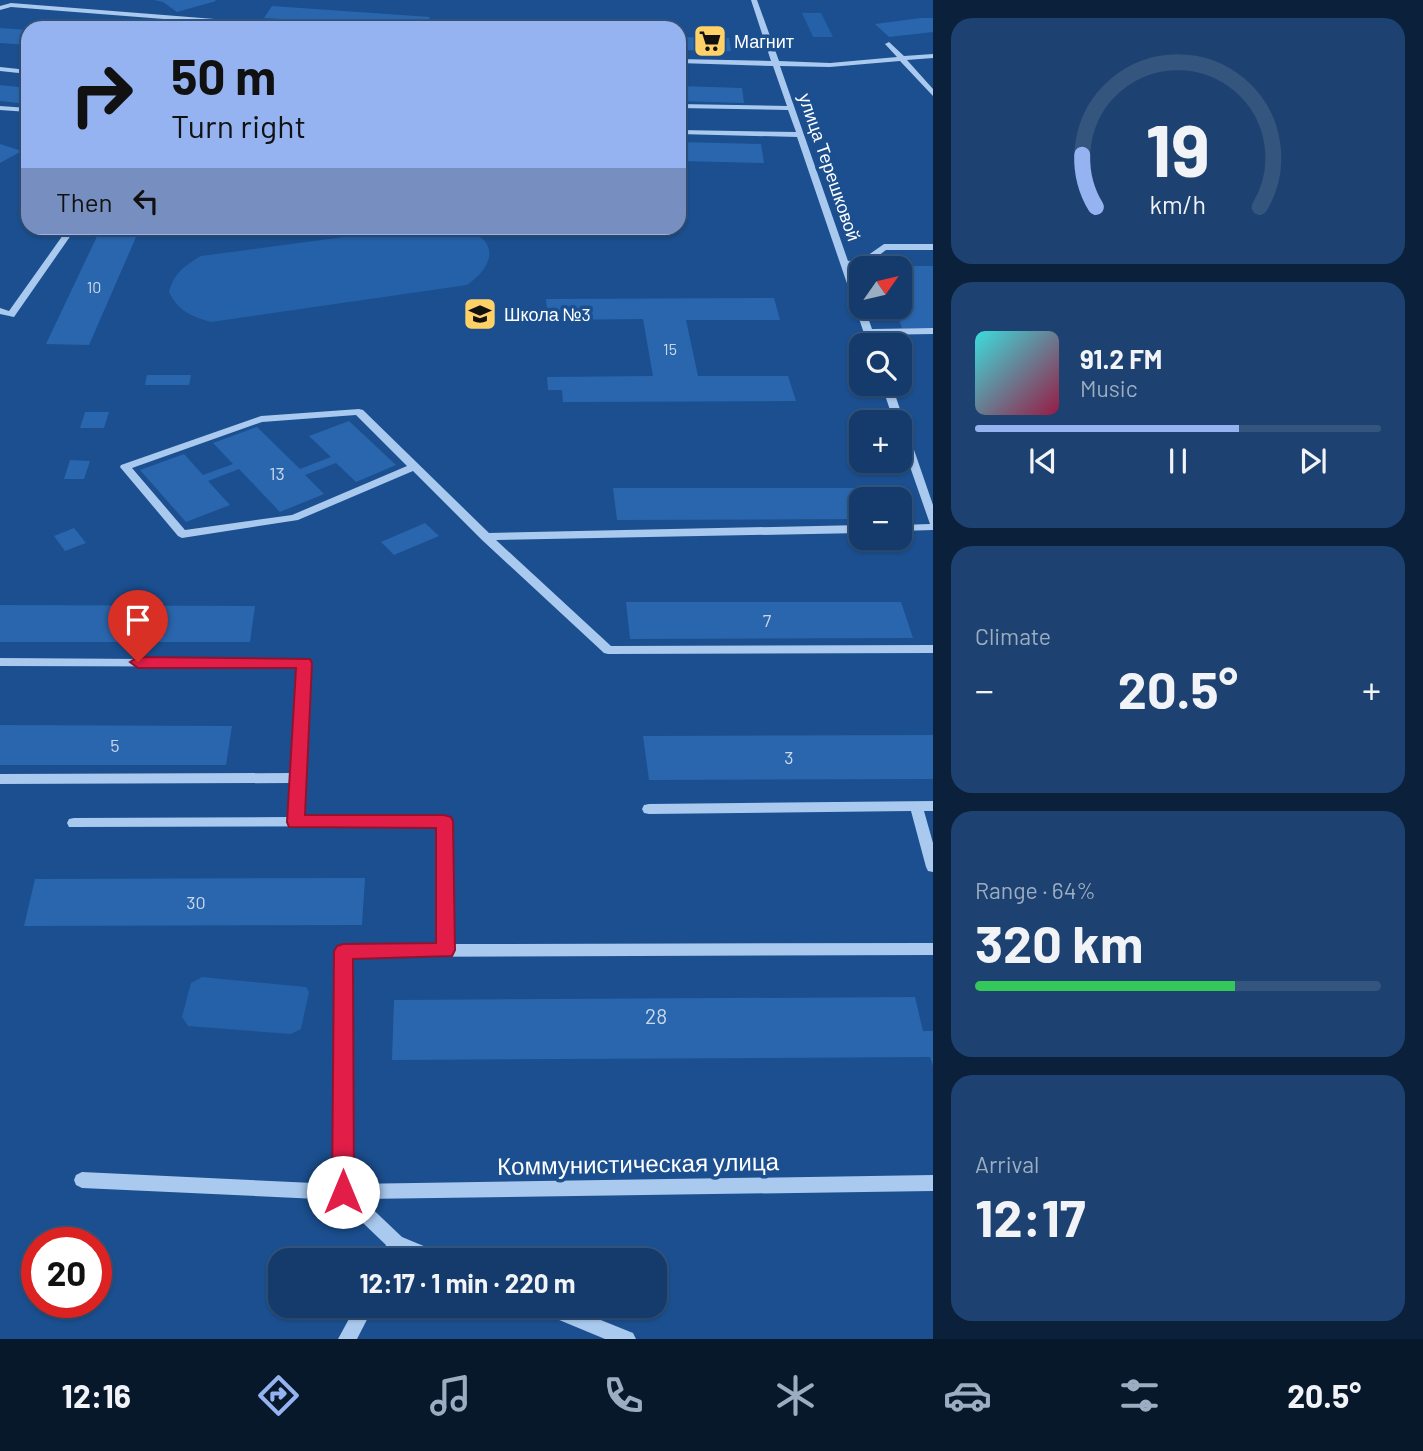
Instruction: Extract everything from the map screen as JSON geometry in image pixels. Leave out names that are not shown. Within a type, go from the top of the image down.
[{"type":"street","name":"улица Терешковой","points":[[754,0],[869,332]]},
{"type":"street","points":[[0,8],[10,5],[215,21]]},
{"type":"street","points":[[0,15],[10,5]]},
{"type":"street","points":[[889,44],[933,94]]},
{"type":"street","points":[[686,61],[830,65],[933,57]]},
{"type":"street","points":[[0,69],[21,71]]},
{"type":"street","points":[[686,106],[792,108]]},
{"type":"street","points":[[0,108],[21,110]]},
{"type":"street","points":[[686,132],[801,135]]},
{"type":"street","points":[[0,311],[12,314],[67,235]]},
{"type":"street","points":[[844,264],[867,260],[884,247],[933,247]]},
{"type":"street","points":[[869,332],[933,331]]},
{"type":"street","points":[[912,461],[933,522]]},
{"type":"street","points":[[413,467],[608,650],[933,649]]},
{"type":"street","points":[[912,528],[933,527]]},
{"type":"street","points":[[486,537],[849,529]]},
{"type":"street","points":[[0,662],[304,663],[296,822]]},
{"type":"street","points":[[0,779],[299,778]]},
{"type":"street","points":[[916,806],[933,867]]},
{"type":"street","points":[[649,808],[933,806]]},
{"type":"street","points":[[74,823],[444,821],[446,950]]},
{"type":"street","points":[[408,1248],[396,1243],[343,1192],[343,951],[933,949]]},
{"type":"street","name":"Коммунистическая улица","points":[[82,1180],[343,1192],[933,1184]]},
{"type":"street","points":[[394,1248],[396,1243]]},
{"type":"lane","points":[[359,412],[413,467],[295,518],[182,534],[125,467],[261,419],[359,412]]},
{"type":"lane","points":[[347,1339],[358,1318]]},
{"type":"lane","points":[[576,1318],[627,1339]]},
{"type":"shaded area","points":[[802,13],[821,13],[833,37],[813,37]]},
{"type":"shaded area","points":[[358,235],[478,235],[487,245],[489,253],[484,269],[467,285],[211,322],[186,312],[169,292],[180,271],[201,256]]},
{"type":"shaded area","points":[[202,977],[306,987],[309,992],[301,1029],[291,1034],[188,1026],[182,1017],[191,983]]},
{"type":"building","points":[[154,0],[216,1],[177,12],[163,2]]},
{"type":"building","points":[[272,6],[430,17],[428,21],[312,21],[264,18]]},
{"type":"building","points":[[933,18],[933,32],[889,37],[875,24]]},
{"type":"building","points":[[0,28],[21,30],[21,44],[0,43]]},
{"type":"building","points":[[686,37],[729,38],[731,51],[686,50]]},
{"type":"building","points":[[0,85],[21,87],[21,103],[0,101]]},
{"type":"building","points":[[686,86],[742,88],[744,103],[686,101]]},
{"type":"building","points":[[686,142],[761,144],[764,163],[686,161]]},
{"type":"building","points":[[0,144],[21,151],[21,152],[0,163]]},
{"type":"building","points":[[98,235],[137,235],[89,345],[46,344]]},
{"type":"building","points":[[912,266],[933,266],[933,328],[902,328],[899,319],[912,319]]},
{"type":"building","points":[[774,298],[780,320],[686,320],[698,376],[788,376],[796,401],[563,402],[562,390],[548,390],[547,377],[653,376],[643,319],[548,320],[546,299]]},
{"type":"building","points":[[147,375],[191,375],[189,385],[145,385]]},
{"type":"building","points":[[85,412],[109,412],[104,428],[80,428]]},
{"type":"building","points":[[349,421],[396,465],[356,482],[336,463],[305,475],[324,494],[280,512],[239,469],[208,481],[230,505],[186,522],[140,470],[184,454],[203,475],[233,464],[213,443],[257,427],[300,469],[331,457],[309,436]]},
{"type":"building","points":[[70,460],[90,461],[84,479],[64,479]]},
{"type":"building","points":[[613,488],[849,488],[849,519],[617,520]]},
{"type":"building","points":[[425,523],[439,536],[394,555],[381,542]]},
{"type":"building","points":[[74,528],[86,543],[65,551],[54,536]]},
{"type":"building","points":[[626,602],[901,602],[913,638],[630,639]]},
{"type":"building","points":[[0,605],[255,606],[250,642],[0,642]]},
{"type":"building","points":[[0,725],[232,726],[226,765],[0,765]]},
{"type":"building","points":[[933,735],[933,779],[649,780],[643,736]]},
{"type":"building","points":[[365,878],[362,925],[24,926],[35,879]]},
{"type":"building","points":[[915,997],[923,1031],[933,1031],[933,1066],[930,1057],[392,1060],[394,1000]]},
{"type":"place","name":"Магнит","points":[[710,41]]},
{"type":"place","name":"Школа №3","points":[[480,314]]},
{"type":"route","points":[[138,662],[304,663],[296,822],[444,821],[446,950],[343,951],[343,1192]]}]
